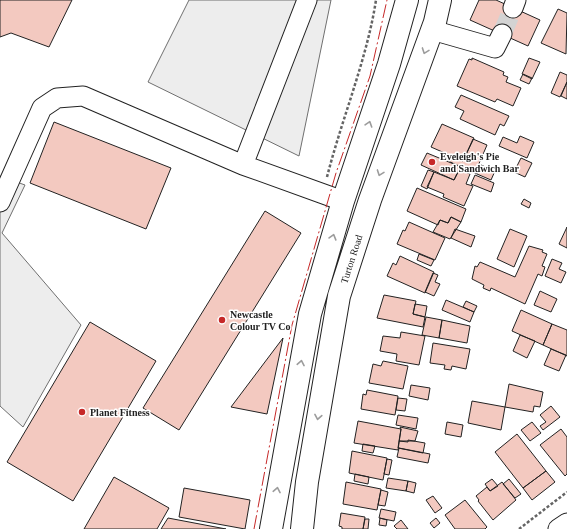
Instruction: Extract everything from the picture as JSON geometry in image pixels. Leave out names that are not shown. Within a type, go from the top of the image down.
[{"type":"main road","points":[[271,529],[310,314],[343,201],[389,64],[407,0]]},
{"type":"main road","name":"Turton Road","points":[[302,529],[307,482],[339,296],[370,200],[432,30],[440,0]]},
{"type":"street","points":[[243,165],[307,0]]},
{"type":"street","points":[[432,30],[495,48],[502,34]]},
{"type":"street","points":[[0,202],[7,167],[42,108],[57,98],[83,96],[243,165],[343,201]]},
{"type":"street","points":[[558,529],[567,523]]},
{"type":"path","points":[[519,529],[567,492]]},
{"type":"shaded area","points":[[189,0],[331,0],[299,156],[148,82]]},
{"type":"shaded area","points":[[0,176],[25,185],[2,233],[81,325],[23,427],[0,406]]},
{"type":"building","points":[[0,0],[72,0],[49,47],[11,33],[0,37]]},
{"type":"building","points":[[479,0],[496,0],[540,20],[528,46],[470,20]]},
{"type":"building","points":[[558,9],[567,13],[566,54],[541,43]]},
{"type":"building","points":[[472,58],[504,72],[503,75],[508,77],[506,82],[521,88],[513,106],[497,99],[495,102],[457,86],[469,59],[472,60]]},
{"type":"building","points":[[529,58],[540,62],[532,79],[522,74]]},
{"type":"building","points":[[560,72],[567,75],[567,82],[560,97],[551,93]]},
{"type":"building","points":[[523,74],[532,78],[529,84],[520,80]]},
{"type":"building","points":[[567,82],[567,99],[561,96]]},
{"type":"building","points":[[461,95],[509,116],[504,126],[500,124],[495,135],[460,119],[464,111],[455,107]]},
{"type":"building","points":[[54,122],[171,168],[146,229],[30,183]]},
{"type":"building","points":[[442,124],[474,138],[463,161],[431,147]]},
{"type":"building","points":[[520,136],[534,142],[527,158],[499,146],[503,137],[517,143]]},
{"type":"building","points":[[473,139],[487,145],[478,166],[480,167],[477,174],[448,161],[451,156],[463,161]]},
{"type":"building","points":[[427,153],[461,167],[454,180],[421,165]]},
{"type":"building","points":[[521,158],[532,163],[525,177],[514,172]]},
{"type":"building","points":[[481,165],[495,171],[491,180],[477,174]]},
{"type":"building","points":[[459,169],[470,174],[466,184],[473,186],[464,206],[443,197],[444,194],[427,187],[434,172],[454,180]]},
{"type":"building","points":[[428,170],[434,172],[427,189],[421,186]]},
{"type":"building","points":[[475,175],[494,183],[491,192],[471,184]]},
{"type":"building","points":[[417,188],[466,209],[461,222],[451,217],[448,223],[440,220],[438,225],[407,211]]},
{"type":"building","points":[[524,199],[531,203],[529,208],[521,204]]},
{"type":"building","name":"Newcastle Colour TV Co","points":[[265,211],[301,233],[179,430],[143,408]]},
{"type":"building","points":[[451,217],[461,222],[450,239],[433,232],[440,220],[448,223]]},
{"type":"building","points":[[409,222],[445,238],[435,260],[397,244],[403,230],[405,231]]},
{"type":"building","points":[[567,227],[567,248],[559,244]]},
{"type":"building","points":[[455,229],[475,236],[471,247],[451,238]]},
{"type":"building","points":[[510,229],[527,236],[514,267],[497,259]]},
{"type":"building","points":[[529,246],[543,250],[542,252],[547,254],[542,266],[545,267],[542,276],[538,274],[525,304],[491,288],[490,291],[483,288],[484,285],[472,279],[475,266],[477,267],[480,262],[515,277]]},
{"type":"building","points":[[419,254],[434,260],[431,266],[417,260]]},
{"type":"building","points":[[400,256],[434,272],[425,293],[387,276],[393,263],[396,265]]},
{"type":"building","points":[[552,259],[562,263],[559,269],[566,272],[561,283],[545,276]]},
{"type":"building","points":[[433,273],[438,275],[435,282],[440,284],[434,296],[425,292]]},
{"type":"building","points":[[540,291],[557,299],[551,312],[534,305]]},
{"type":"building","points":[[384,295],[416,301],[413,314],[425,317],[423,327],[377,318]]},
{"type":"building","points":[[446,300],[474,312],[470,322],[442,310]]},
{"type":"building","points":[[466,301],[477,306],[474,312],[463,307]]},
{"type":"building","points":[[415,304],[427,306],[425,317],[413,314]]},
{"type":"building","points":[[521,310],[552,324],[543,345],[512,331]]},
{"type":"building","points":[[426,317],[442,320],[439,338],[422,335]]},
{"type":"building","points":[[442,320],[470,326],[467,343],[439,338]]},
{"type":"building","name":"Planet Fitness","points":[[90,322],[156,361],[73,501],[7,462]]},
{"type":"building","points":[[552,324],[567,330],[567,356],[543,345]]},
{"type":"building","points":[[401,332],[425,336],[419,365],[396,361],[397,354],[380,351],[383,336],[400,338]]},
{"type":"building","points":[[520,335],[535,341],[527,358],[513,351]]},
{"type":"building","points":[[283,338],[267,414],[231,407]]},
{"type":"building","points":[[433,343],[470,349],[466,369],[452,366],[451,370],[444,369],[445,365],[430,363]]},
{"type":"building","points":[[551,349],[566,355],[559,371],[544,365]]},
{"type":"building","points":[[383,361],[408,366],[403,389],[369,383],[373,364],[381,366]]},
{"type":"building","points":[[509,384],[543,392],[540,407],[534,406],[533,412],[505,407]]},
{"type":"building","points":[[411,385],[430,388],[428,400],[409,396]]},
{"type":"building","points":[[367,390],[398,396],[395,415],[361,409],[363,394],[366,395]]},
{"type":"building","points":[[398,398],[407,399],[405,411],[396,410]]},
{"type":"building","points":[[472,401],[505,407],[501,430],[468,423]]},
{"type":"building","points":[[551,406],[560,417],[543,430],[540,426],[546,422],[540,415]]},
{"type":"building","points":[[398,415],[418,418],[416,429],[396,425]]},
{"type":"building","points":[[358,421],[401,429],[398,450],[354,443]]},
{"type":"building","points":[[447,422],[463,425],[461,437],[445,434]]},
{"type":"building","points":[[532,422],[541,433],[530,441],[521,430]]},
{"type":"building","points":[[400,427],[418,431],[415,441],[399,441]]},
{"type":"building","points":[[561,429],[567,437],[567,474],[565,476],[540,445]]},
{"type":"building","points":[[517,434],[546,471],[523,488],[495,452]]},
{"type":"building","points":[[408,440],[425,443],[423,453],[398,448],[399,441],[408,442]]},
{"type":"building","points":[[363,444],[375,446],[373,453],[362,451]]},
{"type":"building","points":[[399,448],[430,454],[428,463],[397,457]]},
{"type":"building","points":[[352,451],[387,458],[383,480],[349,473]]},
{"type":"building","points":[[387,459],[392,460],[389,475],[384,474]]},
{"type":"building","points":[[546,471],[555,482],[532,500],[523,488]]},
{"type":"building","points":[[355,474],[369,477],[368,484],[354,481]]},
{"type":"building","points":[[114,477],[169,508],[157,529],[84,529]]},
{"type":"building","points":[[388,478],[408,481],[406,491],[386,488]]},
{"type":"building","points":[[492,479],[498,486],[490,491],[485,484]]},
{"type":"building","points":[[509,479],[521,494],[515,498],[503,484]]},
{"type":"building","points":[[408,481],[416,483],[414,493],[406,491]]},
{"type":"building","points":[[346,482],[381,489],[377,510],[343,504]]},
{"type":"building","points":[[502,482],[516,500],[493,520],[478,501],[479,500],[476,496],[487,487],[490,491]]},
{"type":"building","points":[[184,488],[250,500],[245,529],[179,517]]},
{"type":"building","points":[[381,490],[388,492],[385,506],[378,505]]},
{"type":"building","points":[[433,496],[442,508],[435,513],[426,500]]},
{"type":"building","points":[[465,500],[487,527],[485,529],[455,529],[445,515]]},
{"type":"building","points":[[381,509],[396,512],[394,521],[379,518]]},
{"type":"building","points":[[341,513],[365,517],[363,529],[342,529],[342,527],[339,526]]},
{"type":"building","points":[[168,518],[226,529],[161,529]]},
{"type":"building","points":[[380,518],[387,520],[386,526],[379,525]]},
{"type":"building","points":[[436,518],[440,523],[434,528],[430,523]]},
{"type":"building","points":[[365,519],[369,519],[368,529],[363,529]]},
{"type":"building","points":[[401,520],[408,529],[397,529],[394,526]]},
{"type":"tunnel","points":[[502,34],[513,8]]},
{"type":"power","points":[[254,529],[292,325],[336,173],[370,76],[387,0]]},
{"type":"place","name":"Eveleigh's Pie and Sandwich Bar","points":[[432,162]]},
{"type":"place","name":"Newcastle Colour TV Co","points":[[222,320]]},
{"type":"place","name":"Planet Fitness","points":[[82,412]]}]
